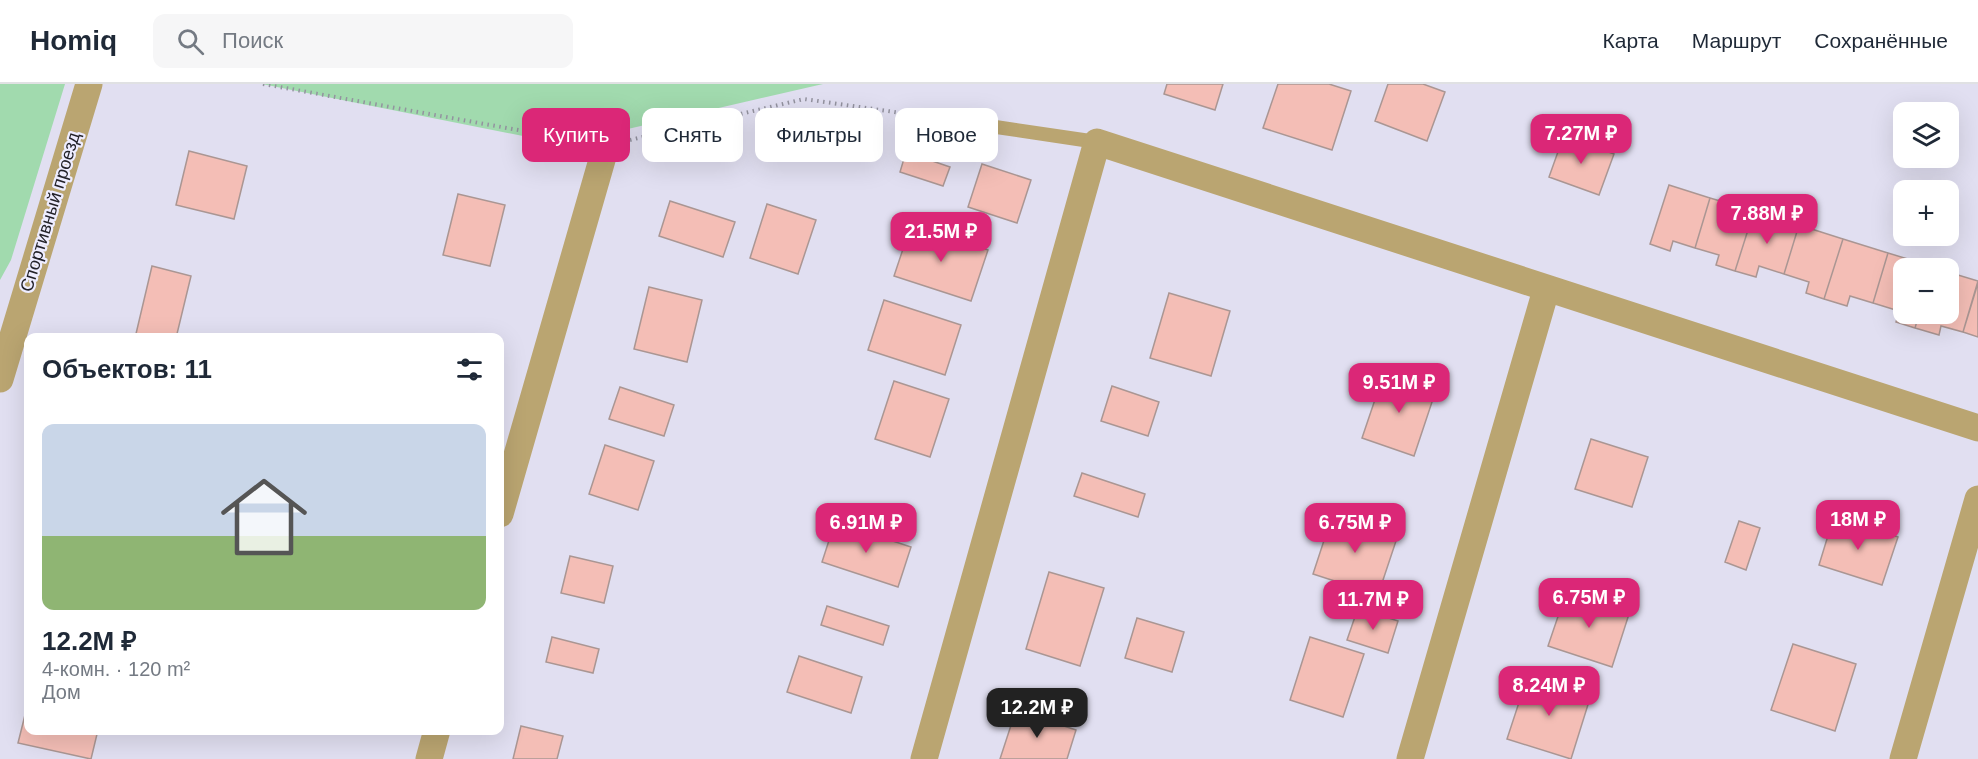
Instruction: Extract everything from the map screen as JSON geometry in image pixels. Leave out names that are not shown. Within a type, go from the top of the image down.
[{"type":"street","name":"Спортивный проезд","points":[[0,379],[8,327],[89,84]]},
{"type":"street","points":[[924,759],[1097,142],[1546,290],[1978,428]]},
{"type":"street","points":[[504,500],[601,162]]},
{"type":"street","points":[[1410,759],[1546,290]]},
{"type":"street","points":[[1903,759],[1978,499]]},
{"type":"street","points":[[429,759],[436,735]]},
{"type":"lane","points":[[998,127],[1097,142]]},
{"type":"path","points":[[263,84],[522,131]]},
{"type":"path","points":[[630,140],[804,99],[895,112]]},
{"type":"green space","points":[[0,84],[65,84],[11,260],[0,280]]},
{"type":"green space","points":[[262,84],[823,84],[719,108],[642,108],[642,126],[630,129],[630,108],[522,108],[522,136]]},
{"type":"building","points":[[1167,84],[1223,84],[1215,110],[1164,94]]},
{"type":"building","points":[[1278,84],[1329,84],[1351,91],[1332,150],[1263,128]]},
{"type":"building","points":[[1388,84],[1423,84],[1445,92],[1427,141],[1375,121]]},
{"type":"building","points":[[1564,135],[1614,154],[1599,195],[1549,177]]},
{"type":"building","points":[[189,151],[247,166],[234,219],[176,205]]},
{"type":"building","points":[[903,162],[935,162],[950,167],[943,186],[900,172]]},
{"type":"building","points":[[982,164],[1031,180],[1017,223],[968,207]]},
{"type":"building","points":[[1669,185],[1710,198],[1695,248],[1673,241],[1670,251],[1650,244]]},
{"type":"building","points":[[458,194],[505,205],[490,266],[443,255]]},
{"type":"building","points":[[1710,198],[1754,211],[1735,271],[1716,265],[1719,255],[1695,248]]},
{"type":"building","points":[[670,201],[735,222],[723,257],[659,236]]},
{"type":"building","points":[[767,204],[816,220],[798,274],[750,258]]},
{"type":"building","points":[[1754,211],[1799,225],[1784,274],[1759,266],[1756,277],[1735,271]]},
{"type":"building","points":[[911,225],[988,250],[971,301],[894,276]]},
{"type":"building","points":[[1799,225],[1843,239],[1824,299],[1806,293],[1809,282],[1784,274]]},
{"type":"building","points":[[1843,239],[1888,253],[1873,303],[1850,296],[1847,306],[1824,299]]},
{"type":"building","points":[[1888,253],[1904,258],[1893,258],[1893,309],[1873,303]]},
{"type":"building","points":[[152,266],[191,276],[177,333],[136,333]]},
{"type":"building","points":[[1959,275],[1978,281],[1963,332],[1941,326],[1939,335],[1915,328],[1916,324],[1959,324]]},
{"type":"building","points":[[1978,283],[1978,337],[1963,332]]},
{"type":"building","points":[[649,287],[702,300],[687,362],[634,349]]},
{"type":"building","points":[[1169,293],[1230,311],[1211,376],[1150,358]]},
{"type":"building","points":[[884,300],[961,325],[945,375],[868,350]]},
{"type":"building","points":[[1902,324],[1916,324],[1915,328]]},
{"type":"building","points":[[1384,373],[1436,390],[1414,456],[1362,438]]},
{"type":"building","points":[[894,381],[949,399],[930,457],[875,439]]},
{"type":"building","points":[[1112,386],[1159,402],[1148,436],[1101,421]]},
{"type":"building","points":[[620,387],[674,405],[664,436],[609,419]]},
{"type":"building","points":[[1591,439],[1648,457],[1632,507],[1575,489]]},
{"type":"building","points":[[605,445],[654,461],[638,510],[589,494]]},
{"type":"building","points":[[1082,473],[1145,494],[1138,517],[1074,496]]},
{"type":"building","points":[[1333,513],[1398,535],[1378,595],[1313,574]]},
{"type":"building","points":[[1834,516],[1898,537],[1882,585],[1819,565]]},
{"type":"building","points":[[1739,521],[1760,528],[1746,570],[1725,562]]},
{"type":"building","points":[[835,522],[911,547],[898,587],[822,562]]},
{"type":"building","points":[[570,556],[613,566],[604,603],[561,593]]},
{"type":"building","points":[[1049,572],[1104,588],[1080,666],[1026,649]]},
{"type":"building","points":[[1567,590],[1630,611],[1612,667],[1548,646]]},
{"type":"building","points":[[827,606],[889,626],[883,645],[821,625]]},
{"type":"building","points":[[1358,608],[1398,621],[1388,653],[1347,640]]},
{"type":"building","points":[[1137,618],[1184,632],[1172,672],[1125,658]]},
{"type":"building","points":[[552,637],[599,649],[593,673],[546,662]]},
{"type":"building","points":[[1310,637],[1364,654],[1343,717],[1290,700]]},
{"type":"building","points":[[1793,644],[1856,664],[1835,731],[1771,710]]},
{"type":"building","points":[[799,656],[862,677],[851,713],[787,692]]},
{"type":"building","points":[[1528,675],[1591,695],[1571,759],[1507,739]]},
{"type":"building","points":[[1016,710],[1076,730],[1067,759],[1000,759]]},
{"type":"building","points":[[24,719],[24,735],[97,735],[91,759],[18,743]]},
{"type":"building","points":[[521,726],[563,736],[557,759],[513,759]]}]
